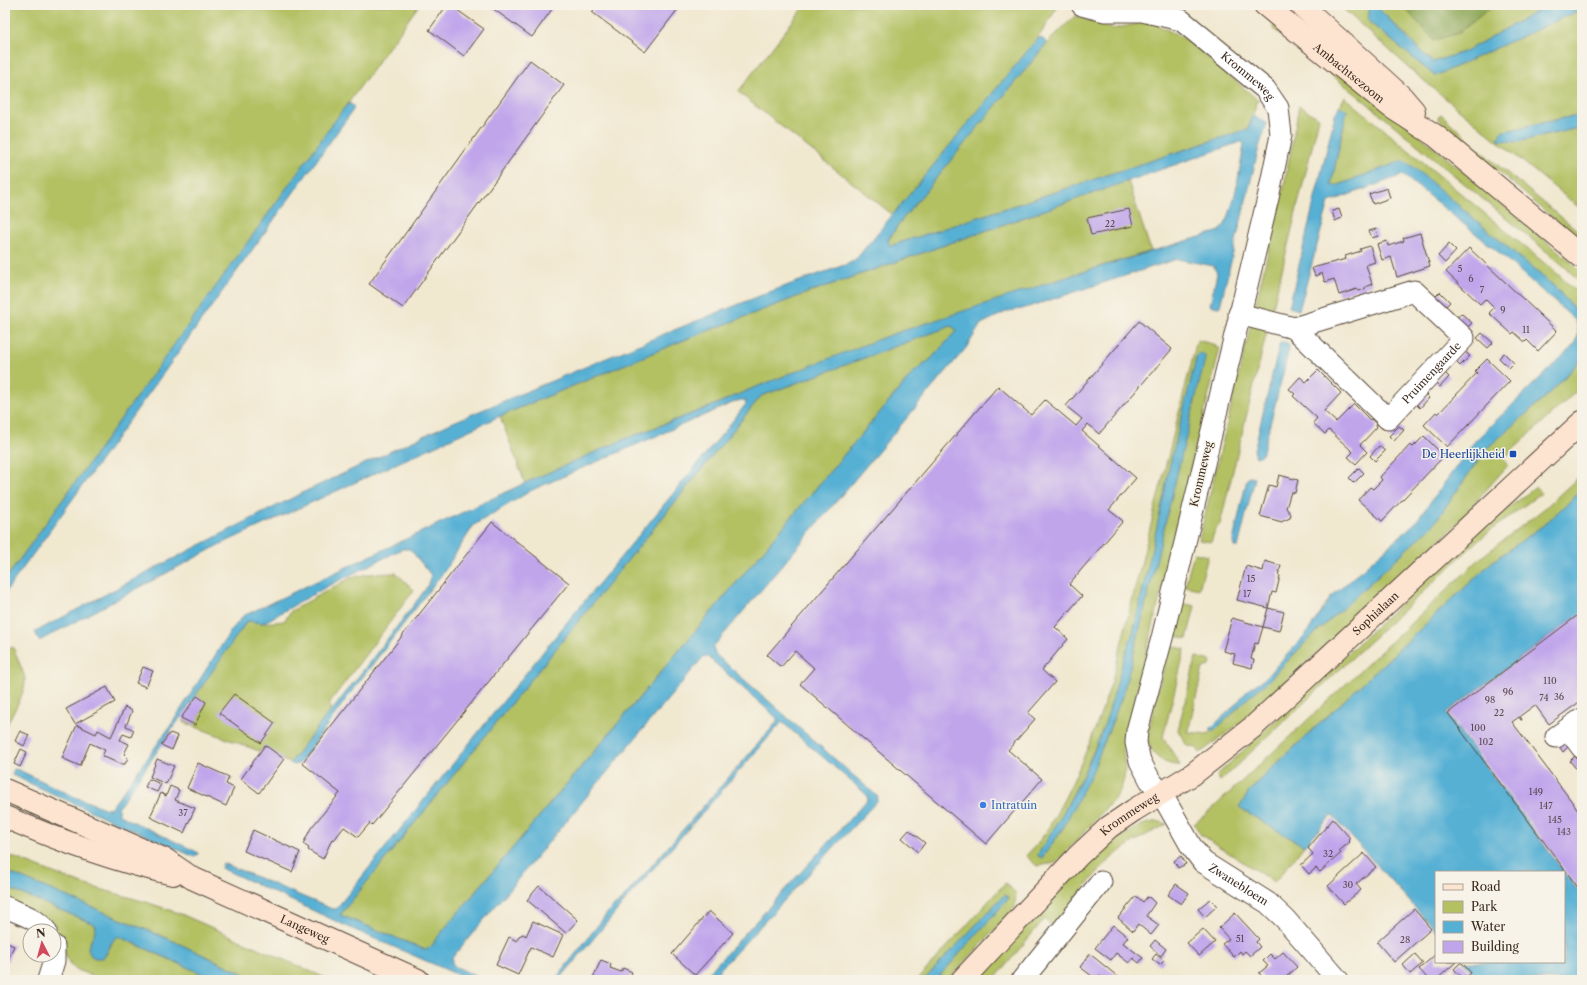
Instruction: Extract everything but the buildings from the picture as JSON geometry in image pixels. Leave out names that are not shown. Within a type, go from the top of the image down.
[{"type":"street","name":"Krommeweg","points":[[962,980],[1078,856],[1109,828],[1161,793],[1150,780],[1140,761],[1136,744],[1138,731],[1162,638],[1282,135],[1278,108],[1266,89],[1181,20],[1142,11],[1105,11],[1082,5]]},
{"type":"street","name":"Ambachtsezoom","points":[[1265,5],[1391,107],[1436,136],[1582,257]]},
{"type":"street","name":"Ambachtsezoom","points":[[1301,5],[1402,97],[1436,136]]},
{"type":"street","name":"Pruimengaarde","points":[[1240,314],[1294,328],[1388,419],[1464,338],[1414,291],[1294,328]]},
{"type":"street","name":"Sophialaan","points":[[1161,793],[1193,774],[1253,727],[1582,422]]},
{"type":"street","points":[[1569,728],[1582,748]]},
{"type":"street","name":"Langeweg","points":[[5,790],[166,860],[192,878],[418,980]]},
{"type":"street","name":"Zwanebloem","points":[[1161,793],[1191,846],[1203,862],[1268,903],[1285,919],[1327,976]]},
{"type":"street","name":"Langeweg","points":[[5,817],[54,838],[93,852],[135,865],[192,878]]},
{"type":"street","points":[[1022,980],[1101,882]]},
{"type":"street","points":[[5,907],[38,923]]},
{"type":"street","points":[[48,980],[53,963]]},
{"type":"green space","points":[[8,5],[419,5],[5,580],[5,9]]},
{"type":"green space","points":[[805,5],[1051,5],[1057,8],[1038,38],[893,215],[738,92]]},
{"type":"green space","points":[[1339,5],[1370,5],[1368,21],[1435,76],[1582,9],[1582,114],[1501,132],[1517,142],[1582,127],[1582,210],[1417,75]]},
{"type":"green space","points":[[1379,5],[1402,5],[1459,33],[1493,5],[1548,5],[1466,51],[1433,62],[1379,9]]},
{"type":"green space","points":[[1402,5],[1493,5],[1459,33],[1434,40]]},
{"type":"green space","points":[[1075,16],[1113,29],[1149,21],[1186,39],[1258,100],[1248,129],[890,246],[888,241],[901,221],[1047,43]]},
{"type":"green space","points":[[1273,23],[1369,93],[1569,260],[1582,273],[1582,284],[1564,266],[1362,99],[1274,29]]},
{"type":"green space","points":[[1345,97],[1561,277],[1582,298],[1582,318],[1556,288],[1412,166],[1402,161],[1336,186],[1331,185],[1347,110],[1339,106]]},
{"type":"green space","points":[[1299,106],[1319,118],[1220,524],[1215,530],[1211,542],[1199,540],[1284,186]]},
{"type":"green space","points":[[1441,114],[1490,159],[1582,234],[1582,243],[1438,119]]},
{"type":"green space","points":[[1128,181],[1151,251],[1076,274],[751,389],[712,406],[625,439],[525,483],[500,416],[684,340],[807,293]]},
{"type":"green space","points":[[951,326],[957,330],[931,359],[913,373],[435,940],[433,945],[426,950],[340,915],[761,396]]},
{"type":"green space","points":[[1197,340],[1216,345],[1215,348],[1220,348],[1123,750],[1125,768],[1124,779],[1117,796],[1056,863],[1037,866],[1026,856],[1046,832],[1066,796],[1091,739],[1112,681]],"holes":[[[1197,355],[1195,402],[1123,694],[1104,743],[1063,828],[1042,858],[1057,824],[1091,757],[1113,700],[1125,655],[1133,633],[1168,472]]]},
{"type":"green space","points":[[1582,358],[1582,386],[1503,459],[1508,465],[1451,530],[1241,723],[1200,753],[1196,747],[1187,746],[1178,730],[1196,657],[1211,661],[1210,666],[1203,668],[1188,732],[1207,734],[1214,731],[1250,696],[1265,684],[1309,639],[1433,525],[1486,449],[1549,394]]},
{"type":"green space","points":[[1582,474],[1582,490],[1545,524],[1492,562],[1271,769],[1249,792],[1239,808],[1304,846],[1274,882],[1201,835],[1194,824],[1211,810],[1484,555],[1545,508]]},
{"type":"green space","points":[[1536,487],[1541,493],[1486,534],[1470,548],[1220,781],[1217,775],[1483,527]]},
{"type":"green space","points":[[1194,553],[1208,556],[1199,589],[1185,586]]},
{"type":"green space","points":[[396,573],[414,590],[330,702],[330,711],[290,763],[183,722],[200,698],[195,694],[247,621],[263,623],[284,621],[291,611],[350,578],[369,574]]},
{"type":"green space","points":[[1180,603],[1195,606],[1187,639],[1172,635]]},
{"type":"green space","points":[[1170,646],[1185,649],[1163,737],[1180,765],[1174,765],[1158,758],[1151,749],[1148,736],[1155,701]]},
{"type":"green space","points":[[13,647],[25,677],[25,685],[21,698],[5,729],[5,650]]},
{"type":"green space","points":[[1153,822],[1167,824],[1124,848],[1104,865],[1086,885],[1055,928],[1044,919],[994,980],[976,980],[1043,905],[1079,870],[1118,839],[1139,826]]},
{"type":"green space","points":[[5,854],[82,884],[146,902],[181,914],[330,980],[257,980],[171,940],[5,871]]},
{"type":"green space","points":[[1005,883],[1016,893],[1015,908],[948,980],[936,980],[1008,899],[1007,896],[1003,896],[924,980],[917,980]]},
{"type":"green space","points":[[5,887],[94,924],[96,926],[94,934],[88,948],[95,958],[107,954],[114,938],[117,936],[216,980],[133,980],[125,977],[124,980],[100,980],[78,970],[72,966],[67,959],[62,944],[62,923],[51,923],[5,897]]},
{"type":"water","points":[[1370,5],[1379,5],[1379,9],[1433,62],[1466,51],[1548,5],[1582,5],[1582,9],[1435,76],[1368,21]]},
{"type":"water","points":[[1038,38],[1043,39],[1047,43],[901,221],[888,240],[890,246],[1248,129],[1253,116],[1267,124],[1259,147],[1220,306],[1210,305],[1217,274],[1214,266],[1177,259],[1022,309],[1008,311],[981,324],[966,348],[713,647],[715,654],[878,797],[877,801],[710,980],[702,980],[868,799],[867,795],[782,722],[625,901],[559,980],[555,980],[609,911],[618,904],[777,722],[777,718],[708,657],[704,656],[452,958],[452,963],[454,966],[485,980],[470,980],[357,931],[221,868],[223,863],[332,909],[336,909],[559,632],[723,433],[746,404],[745,400],[740,400],[730,404],[532,490],[474,525],[445,570],[349,695],[300,763],[295,765],[290,763],[419,598],[427,587],[431,575],[410,549],[402,549],[326,587],[263,623],[247,621],[118,808],[119,815],[197,852],[198,854],[195,857],[12,775],[14,769],[19,770],[75,797],[107,809],[111,808],[169,728],[230,632],[243,616],[525,483],[625,439],[712,406],[751,389],[887,336],[1076,274],[1220,231],[1225,224],[1233,203],[1244,145],[1243,142],[1240,142],[807,293],[684,340],[500,416],[221,544],[39,641],[35,632],[157,567],[304,492],[451,423],[669,332],[772,291],[850,263],[857,258]],"holes":[[[951,326],[957,330],[931,359],[913,373],[435,940],[433,945],[426,950],[340,915],[761,396]]]},
{"type":"water","points":[[350,103],[354,107],[353,110],[5,593],[5,580],[344,108]]},
{"type":"water","points":[[1339,106],[1347,110],[1331,185],[1336,186],[1402,161],[1412,166],[1556,288],[1582,318],[1582,358],[1549,394],[1486,449],[1433,525],[1309,639],[1265,684],[1250,696],[1214,731],[1210,729],[1250,688],[1263,680],[1305,636],[1331,597],[1415,523],[1475,441],[1575,344],[1578,332],[1575,320],[1496,250],[1403,175],[1329,202],[1299,310],[1289,307],[1335,115]]},
{"type":"water","points":[[1582,114],[1582,127],[1517,142],[1498,140],[1501,132]]},
{"type":"water","points":[[1285,342],[1288,344],[1289,348],[1284,370],[1262,455],[1256,457],[1254,450],[1280,343]]},
{"type":"water","points":[[1200,353],[1205,355],[1205,359],[1123,694],[1092,773],[1063,828],[1042,858],[1038,856],[1038,854],[1058,822],[1085,772],[1100,738],[1110,709],[1125,654],[1133,633],[1168,472],[1197,355]]},
{"type":"water","points":[[1250,477],[1255,478],[1238,547],[1234,547],[1233,541],[1247,479]]},
{"type":"water","points":[[1582,490],[1582,612],[1446,713],[1563,871],[1435,871],[1435,930],[1332,815],[1304,846],[1239,808],[1249,792],[1271,769],[1492,562],[1545,524]]},
{"type":"water","points":[[5,871],[171,940],[257,980],[216,980],[118,936],[115,938],[103,958],[95,958],[91,956],[88,948],[96,926],[94,924],[5,887]]},
{"type":"water","points":[[1565,873],[1582,896],[1582,980],[1480,980],[1465,963],[1565,963]]},
{"type":"water","points":[[1006,895],[1008,899],[936,980],[924,980],[1003,896]]},
{"type":"place","name":"De Heerlijkheid","points":[[1513,454]]},
{"type":"place","name":"Intratuin","points":[[983,805]]}]
